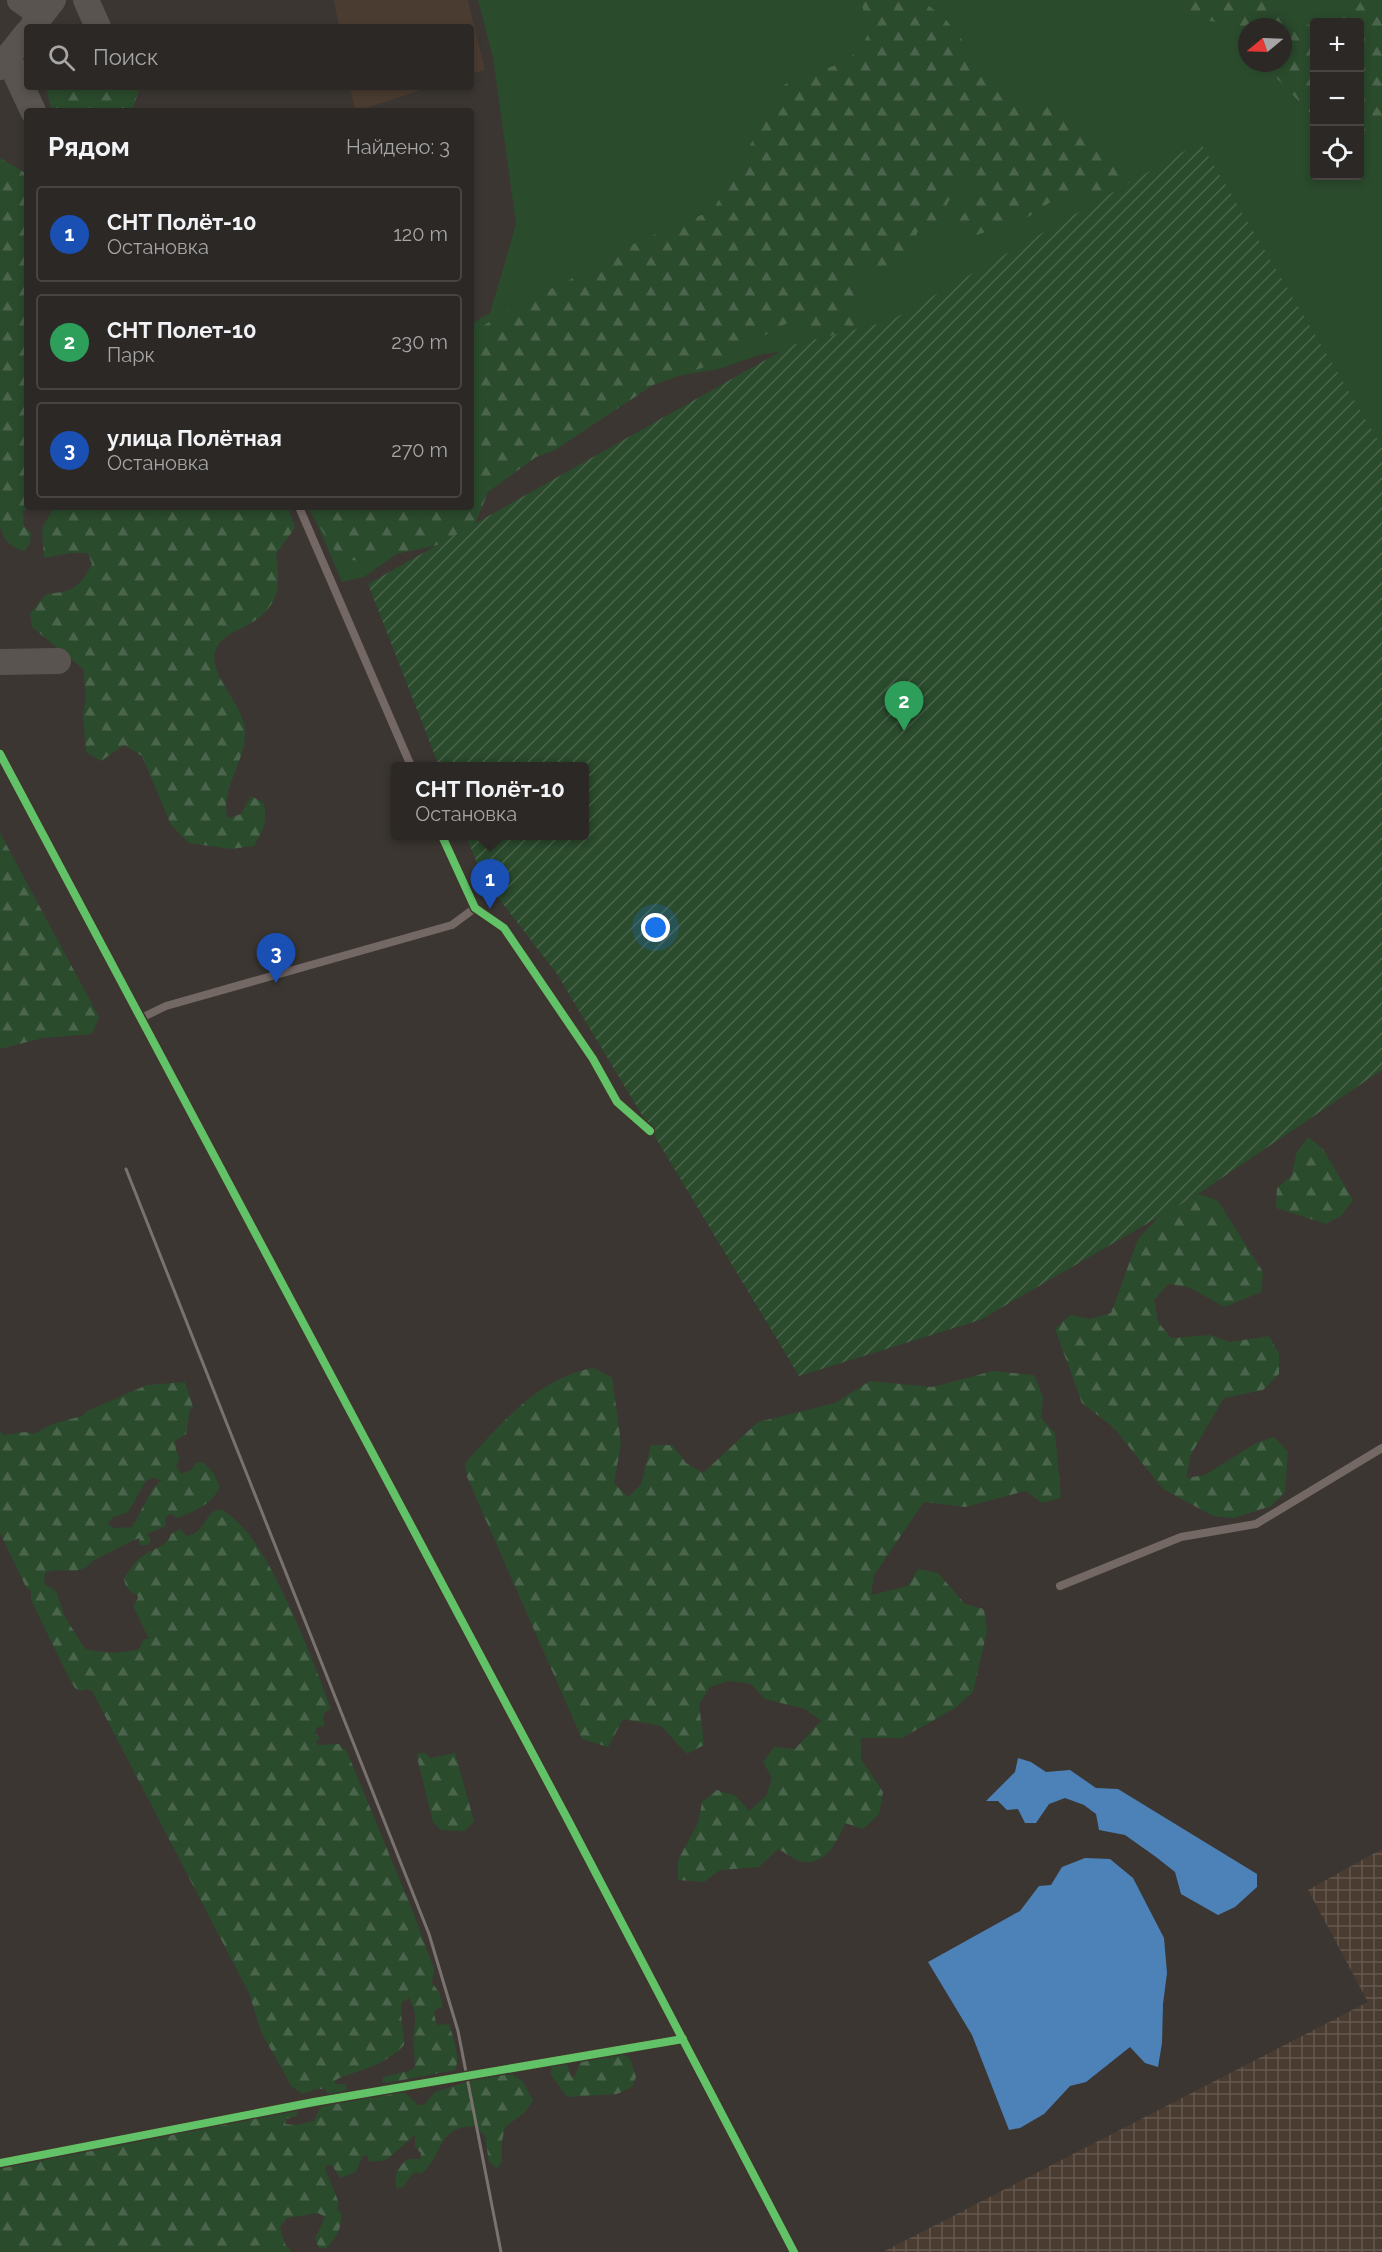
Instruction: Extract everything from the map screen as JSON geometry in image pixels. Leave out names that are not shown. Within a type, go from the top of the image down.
[{"type":"street","points":[[300,510],[409,762]]},
{"type":"street","points":[[0,754],[683,2038],[794,2252]]},
{"type":"street","points":[[444,840],[475,908],[504,928],[593,1059],[617,1102],[650,1131]]},
{"type":"street","points":[[141,1018],[166,1006],[452,925],[475,908]]},
{"type":"street","points":[[1060,1586],[1181,1537],[1256,1524],[1382,1449]]},
{"type":"street","points":[[0,2163],[314,2102],[683,2038]]},
{"type":"shaded area","points":[[334,0],[468,0],[474,24],[338,24]]},
{"type":"shaded area","points":[[474,25],[485,70],[474,73]]},
{"type":"shaded area","points":[[351,90],[422,90],[366,108],[354,108]]},
{"type":"shaded area","points":[[1382,1849],[1382,2252],[883,2252],[1368,2002],[1308,1890]]},
{"type":"green space","points":[[478,0],[1382,0],[1382,662],[925,321],[809,349],[762,354],[719,369],[653,380],[474,497],[474,322],[490,313],[516,224],[493,58]]},
{"type":"green space","points":[[860,0],[922,0],[947,21],[1010,101],[1029,108],[1050,106],[1175,209],[1107,215],[1079,183],[1028,217],[971,237],[956,225],[979,192],[968,175],[955,188],[938,223],[918,231],[904,265],[865,270],[854,287],[855,326],[843,341],[823,341],[795,319],[710,365],[653,385],[555,450],[536,457],[488,492],[473,529],[458,541],[362,561],[340,559],[309,510],[474,510],[474,332],[523,299],[564,284],[598,259],[713,210],[785,84],[844,62],[861,48],[870,30]]},
{"type":"green space","points":[[1168,0],[1282,0],[1298,22],[1310,25],[1310,113],[1271,72],[1292,72],[1292,18],[1238,18],[1238,38],[1216,22],[1193,18]]},
{"type":"green space","points":[[1346,0],[1359,0],[1366,11],[1382,5],[1382,134],[1364,134],[1364,18],[1330,18]]},
{"type":"green space","points":[[48,90],[139,90],[133,108],[51,108]]},
{"type":"green space","points":[[1200,142],[1382,447],[1382,1070],[1195,1196],[980,1320],[799,1376],[557,974],[483,878],[468,840],[589,840],[589,762],[437,762],[368,584],[792,345],[890,321]]},
{"type":"green space","points":[[0,158],[24,172],[23,511],[24,526],[31,533],[30,543],[25,551],[9,543],[0,527]]},
{"type":"green space","points":[[52,510],[289,510],[295,528],[276,554],[278,579],[274,599],[262,615],[223,639],[216,649],[214,658],[220,678],[243,719],[245,729],[245,740],[227,797],[228,818],[241,814],[251,796],[264,803],[264,826],[254,846],[230,849],[189,843],[171,825],[142,756],[124,745],[101,761],[86,752],[83,717],[86,694],[83,669],[32,627],[30,614],[46,594],[63,592],[79,584],[92,564],[88,553],[71,553],[44,558],[42,528]]},
{"type":"green space","points":[[311,510],[351,510],[448,517],[364,577],[342,582]]},
{"type":"green space","points":[[0,833],[99,1017],[92,1034],[43,1038],[0,1049]]},
{"type":"green space","points":[[1308,1137],[1323,1149],[1353,1200],[1342,1215],[1326,1224],[1276,1208],[1277,1188],[1292,1175],[1296,1154]]},
{"type":"green space","points":[[1200,1194],[1218,1201],[1263,1272],[1261,1292],[1225,1307],[1188,1287],[1168,1284],[1154,1300],[1158,1322],[1171,1338],[1210,1335],[1230,1342],[1269,1336],[1279,1354],[1279,1374],[1263,1390],[1224,1398],[1191,1454],[1186,1478],[1205,1475],[1256,1443],[1274,1437],[1288,1452],[1285,1492],[1271,1506],[1234,1518],[1213,1516],[1163,1489],[1114,1428],[1082,1403],[1055,1329],[1070,1315],[1090,1319],[1111,1313],[1138,1239],[1164,1211]]},
{"type":"green space","points":[[593,1368],[612,1377],[621,1443],[614,1483],[628,1497],[641,1484],[651,1445],[672,1445],[686,1463],[703,1473],[758,1422],[835,1403],[870,1381],[932,1387],[993,1371],[1034,1375],[1043,1397],[1041,1418],[1055,1433],[1061,1498],[1042,1503],[1026,1491],[965,1507],[924,1502],[874,1575],[871,1595],[908,1586],[918,1569],[938,1573],[965,1604],[984,1609],[987,1631],[973,1692],[955,1708],[902,1738],[861,1738],[861,1759],[883,1792],[879,1814],[863,1829],[845,1823],[835,1844],[825,1856],[819,1859],[803,1862],[778,1849],[759,1867],[720,1870],[704,1882],[678,1880],[678,1860],[698,1823],[702,1802],[717,1790],[736,1796],[749,1811],[766,1796],[772,1778],[763,1762],[774,1747],[795,1749],[821,1721],[805,1709],[765,1699],[751,1684],[729,1681],[710,1687],[699,1704],[704,1745],[687,1754],[661,1726],[623,1719],[608,1747],[582,1739],[467,1477],[465,1463],[507,1418],[538,1392],[573,1373]]},
{"type":"green space","points":[[185,1382],[193,1407],[190,1410],[186,1434],[175,1441],[180,1459],[176,1466],[181,1474],[191,1470],[197,1462],[204,1463],[214,1474],[220,1487],[217,1493],[197,1510],[178,1518],[171,1514],[165,1517],[166,1526],[147,1534],[151,1541],[148,1545],[140,1545],[139,1538],[93,1561],[87,1567],[78,1570],[49,1571],[45,1573],[44,1584],[56,1591],[65,1617],[85,1649],[126,1652],[139,1649],[144,1639],[149,1639],[133,1606],[138,1598],[137,1595],[125,1584],[124,1578],[136,1562],[163,1545],[171,1534],[180,1529],[187,1536],[193,1534],[217,1510],[227,1513],[251,1537],[281,1590],[304,1640],[331,1709],[325,1712],[323,1717],[325,1725],[316,1728],[316,1734],[320,1738],[316,1742],[318,1745],[339,1744],[347,1752],[411,1907],[434,1969],[432,1983],[439,1992],[443,2007],[435,2010],[437,2025],[449,2024],[454,2041],[457,2053],[455,2070],[382,2082],[383,2077],[412,2070],[415,2066],[413,2038],[415,2014],[409,1998],[402,2002],[401,2006],[404,2045],[393,2055],[373,2066],[334,2081],[336,2084],[345,2084],[347,2089],[340,2093],[329,2095],[325,2089],[316,2089],[303,2094],[292,2087],[261,2032],[249,1993],[92,1691],[87,1689],[81,1691],[75,1688],[68,1676],[31,1600],[31,1591],[26,1587],[0,1533],[0,1431],[4,1435],[25,1432],[34,1434],[52,1424],[82,1416],[87,1411],[147,1385]],"holes":[[[152,1478],[161,1480],[152,1490],[132,1527],[114,1528],[108,1524],[114,1517],[128,1512],[146,1481]]]},
{"type":"green space","points":[[418,1753],[425,1753],[430,1758],[455,1753],[474,1821],[465,1831],[441,1830],[433,1822],[417,1757]]},
{"type":"green space","points":[[622,2054],[630,2058],[636,2077],[632,2087],[617,2094],[567,2097],[551,2075],[551,2067],[558,2062],[567,2065],[571,2076],[575,2077],[581,2060]]},
{"type":"green space","points":[[513,2074],[524,2083],[533,2101],[524,2113],[505,2127],[502,2162],[497,2168],[489,2162],[485,2136],[475,2126],[453,2131],[442,2143],[429,2167],[421,2174],[414,2172],[403,2187],[397,2189],[396,2176],[401,2166],[407,2159],[420,2159],[421,2153],[415,2147],[415,2135],[386,2160],[369,2162],[368,2156],[363,2155],[356,2172],[340,2178],[332,2165],[327,2165],[325,2169],[339,2203],[337,2210],[341,2212],[341,2222],[338,2232],[327,2248],[319,2248],[315,2239],[325,2217],[318,2213],[287,2218],[280,2227],[285,2244],[292,2252],[0,2252],[0,2167],[296,2110],[298,2112],[296,2116],[286,2119],[285,2124],[296,2125],[314,2121],[322,2104],[403,2091],[418,2105],[424,2105],[435,2092],[483,2077]]},
{"type":"water","points":[[1018,1758],[1031,1762],[1046,1772],[1070,1770],[1096,1788],[1118,1789],[1257,1874],[1257,1887],[1235,1907],[1218,1915],[1181,1894],[1175,1872],[1156,1857],[1125,1835],[1099,1830],[1096,1814],[1084,1805],[1065,1798],[1049,1804],[1036,1823],[1025,1823],[1018,1809],[1007,1810],[998,1801],[986,1801],[1015,1772]]},
{"type":"water","points":[[1085,1858],[1110,1859],[1133,1878],[1164,1938],[1167,1973],[1158,2067],[1145,2063],[1130,2047],[1086,2082],[1070,2086],[1044,2114],[1020,2128],[1009,2130],[972,2035],[928,1962],[1020,1911],[1039,1886],[1051,1885],[1062,1867]]},
{"type":"taxiway","points":[[20,0],[41,15]]},
{"type":"taxiway","points":[[34,24],[53,0]]},
{"type":"taxiway","points":[[86,0],[97,24]]},
{"type":"taxiway","points":[[0,67],[24,37]]},
{"type":"taxiway","points":[[8,57],[32,108]]},
{"type":"taxiway","points":[[0,662],[58,661]]},
{"type":"railway","points":[[126,1169],[429,1934],[458,2031],[501,2252]]},
{"type":"cycle path","points":[[0,754],[568,1820],[794,2252]]},
{"type":"cycle path","points":[[444,840],[475,908],[504,928],[593,1059],[617,1102],[650,1131]]},
{"type":"cycle path","points":[[0,2163],[314,2102],[683,2039]]},
{"type":"place","name":"СНТ Полет-10","points":[[904,731]]},
{"type":"place","name":"СНТ Полёт-10","points":[[490,909]]},
{"type":"place","name":"улица Полётная","points":[[276,983]]}]
